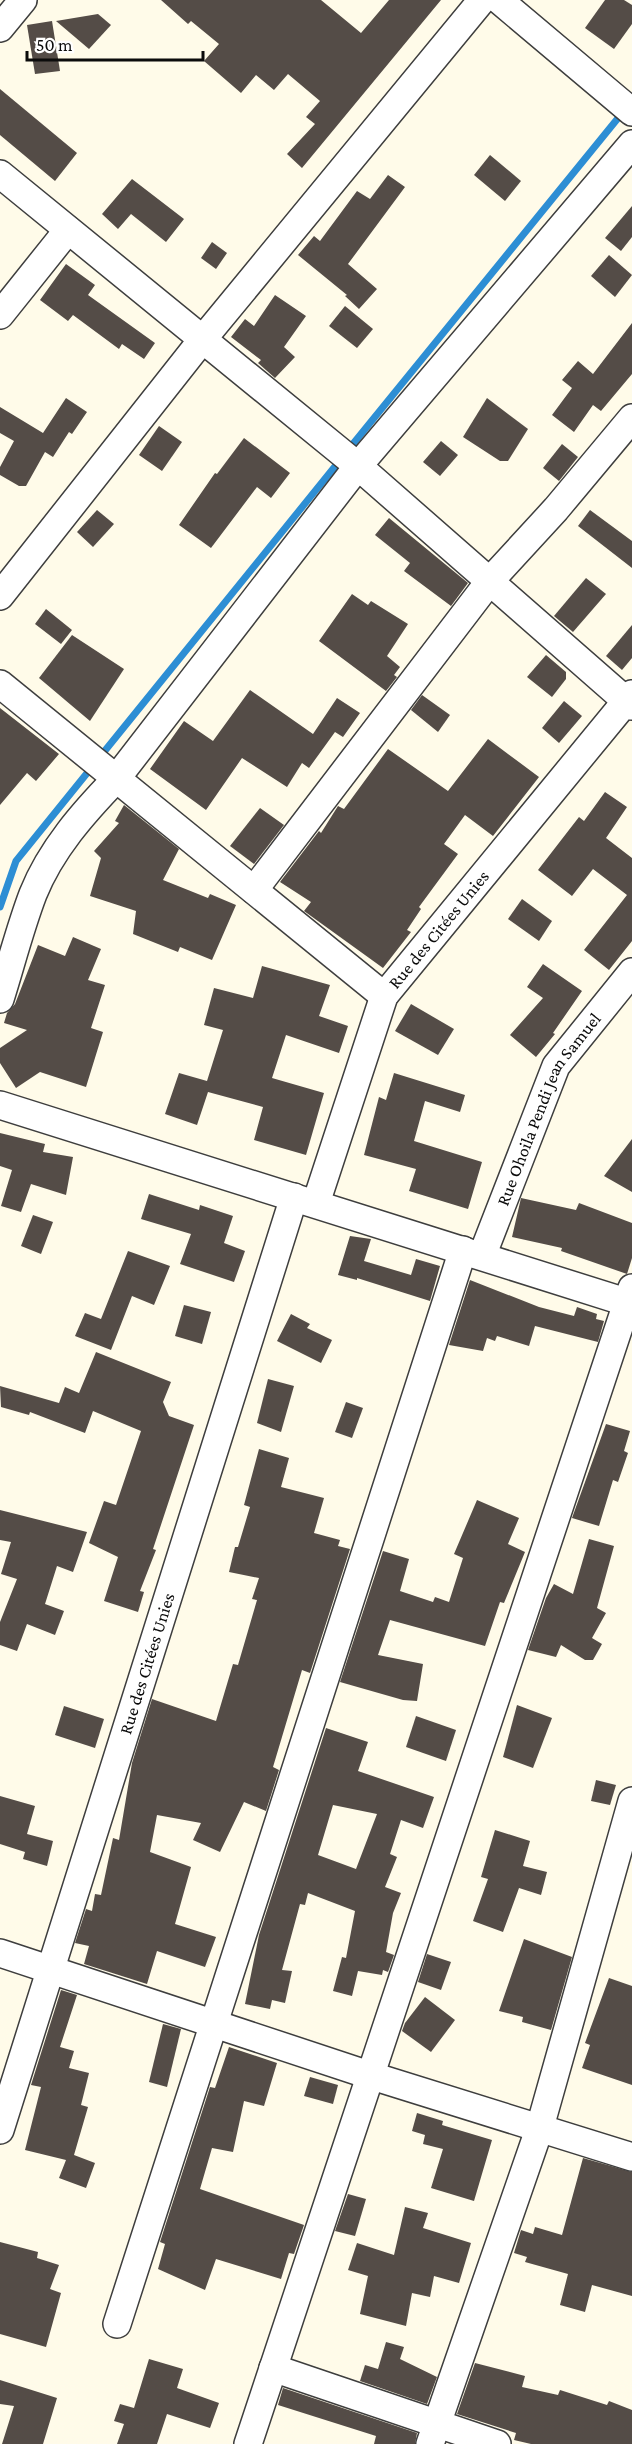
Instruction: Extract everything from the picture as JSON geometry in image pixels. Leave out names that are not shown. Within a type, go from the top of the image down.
[{"type":"street","points":[[0,28],[23,0]]},
{"type":"street","points":[[0,596],[202,340],[482,0]]},
{"type":"street","points":[[499,0],[632,112]]},
{"type":"street","points":[[0,999],[34,893],[57,850],[111,774],[348,458],[632,144]]},
{"type":"street","points":[[0,174],[348,458],[489,582],[630,700]]},
{"type":"street","points":[[0,315],[68,230]]},
{"type":"street","points":[[254,890],[489,582],[556,508],[632,418]]},
{"type":"street","points":[[0,684],[384,996]]},
{"type":"street","name":"Rue des Citées Unies","points":[[0,2130],[305,1200],[384,996],[630,700]]},
{"type":"street","name":"Rue Ohoila Pendi Jean Samuel","points":[[117,2324],[212,2022],[472,1253],[556,1066],[632,972]]},
{"type":"street","points":[[0,1105],[472,1253],[630,1298],[369,2075],[248,2444]]},
{"type":"street","points":[[433,2434],[540,2127],[632,1801]]},
{"type":"street","points":[[0,1953],[369,2075],[632,2157]]},
{"type":"street","points":[[273,2368],[433,2434],[497,2444]]},
{"type":"building","points":[[161,0],[321,0],[361,33],[389,0],[441,0],[302,168],[287,154],[315,124],[306,117],[320,101],[288,74],[274,90],[256,75],[241,93],[204,61],[219,44],[191,21],[188,24]]},
{"type":"building","points":[[605,0],[624,0],[632,5],[632,24],[614,49],[585,28]]},
{"type":"building","points":[[98,14],[111,25],[89,49],[56,21]]},
{"type":"building","points":[[52,21],[60,71],[35,74],[27,25]]},
{"type":"building","points":[[0,89],[77,153],[55,181],[0,135]]},
{"type":"building","points":[[490,155],[521,181],[505,201],[474,175]]},
{"type":"building","points":[[388,175],[405,187],[348,264],[377,289],[359,309],[345,296],[347,295],[298,255],[314,236],[320,241],[357,191],[370,199]]},
{"type":"building","points":[[132,179],[184,219],[166,242],[131,214],[118,229],[102,214]]},
{"type":"building","points":[[632,206],[632,237],[621,251],[605,238]]},
{"type":"building","points":[[212,242],[227,253],[216,269],[201,258]]},
{"type":"building","points":[[609,255],[632,275],[615,297],[591,276]]},
{"type":"building","points":[[66,264],[95,285],[88,295],[155,343],[144,359],[122,344],[119,349],[73,315],[68,321],[40,300]]},
{"type":"building","points":[[275,295],[306,316],[284,347],[295,357],[275,378],[258,363],[261,360],[231,337],[245,319],[254,326]]},
{"type":"building","points":[[345,306],[373,329],[357,348],[329,326]]},
{"type":"building","points":[[632,323],[632,374],[601,411],[593,405],[574,432],[552,415],[572,388],[562,380],[578,361],[593,374]]},
{"type":"building","points":[[66,398],[87,412],[72,434],[69,432],[53,457],[45,452],[26,486],[19,486],[0,475],[0,467],[14,441],[0,433],[0,407],[43,433]]},
{"type":"building","points":[[487,398],[528,429],[508,461],[500,461],[463,437]]},
{"type":"building","points":[[159,426],[182,442],[162,471],[139,455]]},
{"type":"building","points":[[244,438],[290,473],[271,498],[257,487],[211,548],[179,525],[215,473],[217,474]]},
{"type":"building","points":[[441,441],[458,455],[440,476],[423,462]]},
{"type":"building","points":[[562,444],[578,457],[559,481],[543,468]]},
{"type":"building","points":[[97,510],[114,524],[93,547],[77,532]]},
{"type":"building","points":[[590,510],[632,541],[632,568],[578,526]]},
{"type":"building","points":[[389,518],[468,583],[451,606],[404,571],[410,563],[375,535]]},
{"type":"building","points":[[586,578],[606,594],[573,632],[554,616]]},
{"type":"building","points":[[352,594],[368,605],[371,601],[408,624],[387,656],[400,667],[394,675],[397,677],[386,691],[319,641]]},
{"type":"building","points":[[46,609],[72,630],[61,644],[35,624]]},
{"type":"building","points":[[632,625],[632,658],[622,670],[606,656]]},
{"type":"building","points":[[72,635],[124,669],[90,721],[39,678]]},
{"type":"building","points":[[546,655],[566,672],[566,679],[552,697],[527,677]]},
{"type":"building","points":[[250,690],[313,734],[337,698],[360,713],[343,737],[335,732],[309,768],[302,763],[287,787],[242,758],[206,810],[150,769],[184,721],[213,741]]},
{"type":"building","points":[[422,695],[450,715],[438,732],[411,710]]},
{"type":"building","points":[[564,701],[582,716],[559,743],[542,728]]},
{"type":"building","points":[[0,708],[59,754],[36,781],[27,773],[0,805]]},
{"type":"building","points":[[488,739],[539,777],[493,836],[465,815],[444,844],[458,854],[419,907],[421,909],[407,930],[411,932],[383,968],[304,911],[311,902],[280,882],[319,831],[321,833],[338,806],[344,809],[388,749],[448,791]]},
{"type":"building","points":[[605,792],[627,807],[606,838],[632,858],[632,941],[609,970],[584,950],[627,895],[593,869],[572,896],[538,870],[579,817],[584,821]]},
{"type":"building","points":[[124,805],[179,849],[163,880],[208,898],[210,894],[236,905],[212,960],[180,947],[178,952],[133,934],[136,911],[90,896],[101,858],[94,851],[119,823],[115,821]]},
{"type":"building","points":[[260,808],[284,825],[254,864],[230,846]]},
{"type":"building","points":[[522,899],[552,921],[539,941],[508,919]]},
{"type":"building","points":[[73,937],[101,949],[88,980],[105,985],[91,1028],[103,1032],[86,1087],[40,1072],[16,1088],[0,1063],[0,1048],[27,1030],[4,1023],[7,1013],[15,1004],[38,945],[65,956]]},
{"type":"building","points":[[543,964],[582,991],[553,1033],[555,1034],[536,1057],[510,1035],[543,998],[527,987]]},
{"type":"building","points":[[262,966],[330,985],[319,1016],[348,1026],[339,1053],[286,1035],[272,1078],[324,1093],[306,1155],[254,1140],[263,1107],[208,1092],[197,1125],[165,1114],[179,1073],[207,1081],[223,1030],[204,1025],[214,988],[253,998]]},
{"type":"building","points":[[411,1004],[454,1029],[438,1055],[395,1031]]},
{"type":"building","points":[[394,1073],[465,1095],[460,1112],[425,1101],[414,1141],[482,1162],[468,1209],[409,1191],[416,1169],[364,1155],[379,1097],[386,1100]]},
{"type":"building","points":[[0,1133],[45,1144],[43,1152],[73,1157],[66,1195],[31,1184],[21,1212],[1,1206],[12,1170],[0,1166]]},
{"type":"building","points":[[632,1139],[632,1192],[604,1176]]},
{"type":"building","points":[[149,1194],[199,1210],[200,1205],[233,1216],[224,1243],[245,1251],[234,1282],[180,1264],[191,1234],[141,1219]]},
{"type":"building","points":[[521,1198],[576,1210],[579,1203],[632,1223],[632,1258],[627,1274],[561,1251],[562,1248],[512,1237]]},
{"type":"building","points":[[33,1215],[53,1222],[41,1254],[21,1246]]},
{"type":"building","points":[[350,1236],[371,1239],[364,1261],[411,1275],[416,1259],[440,1266],[430,1301],[357,1278],[357,1280],[338,1275]]},
{"type":"building","points":[[128,1251],[170,1266],[154,1305],[132,1296],[111,1350],[75,1336],[85,1313],[101,1319]]},
{"type":"building","points":[[470,1280],[539,1307],[574,1316],[577,1307],[597,1314],[596,1319],[604,1321],[598,1342],[535,1326],[529,1346],[497,1336],[495,1341],[487,1338],[483,1351],[449,1345]]},
{"type":"building","points":[[184,1305],[211,1312],[202,1344],[175,1336]]},
{"type":"building","points":[[291,1314],[310,1324],[307,1328],[332,1340],[321,1363],[277,1341]]},
{"type":"building","points":[[96,1352],[171,1382],[163,1402],[169,1416],[194,1425],[153,1549],[156,1550],[140,1591],[144,1592],[138,1612],[104,1601],[118,1557],[89,1543],[104,1501],[116,1505],[141,1431],[93,1411],[85,1433],[30,1412],[29,1415],[1,1407],[0,1386],[59,1403],[65,1387],[79,1393]]},
{"type":"building","points":[[268,1379],[294,1386],[281,1432],[257,1423]]},
{"type":"building","points":[[346,1402],[363,1408],[352,1438],[335,1432]]},
{"type":"building","points":[[606,1424],[630,1431],[624,1451],[628,1453],[618,1482],[613,1480],[599,1526],[572,1518]]},
{"type":"building","points":[[259,1449],[289,1458],[281,1487],[324,1498],[314,1533],[340,1540],[338,1546],[350,1549],[310,1673],[302,1670],[273,1767],[279,1770],[266,1811],[244,1802],[220,1852],[193,1840],[201,1823],[157,1815],[150,1852],[191,1867],[175,1924],[216,1937],[205,1967],[157,1951],[147,1984],[84,1964],[89,1946],[75,1943],[86,1909],[92,1911],[95,1894],[101,1895],[113,1838],[119,1840],[132,1763],[152,1699],[216,1721],[233,1664],[238,1665],[257,1600],[252,1599],[259,1578],[229,1572],[235,1547],[238,1547],[250,1507],[244,1505]]},
{"type":"building","points":[[477,1500],[519,1518],[508,1544],[525,1552],[504,1603],[500,1602],[485,1646],[390,1620],[378,1655],[423,1664],[417,1701],[403,1700],[340,1682],[383,1551],[409,1559],[400,1591],[433,1602],[435,1597],[449,1602],[463,1558],[454,1554]]},
{"type":"building","points":[[0,1510],[87,1532],[73,1572],[57,1566],[45,1604],[64,1611],[55,1635],[27,1624],[17,1651],[0,1645],[0,1622],[17,1579],[1,1574],[11,1542],[0,1540]]},
{"type":"building","points":[[589,1539],[614,1546],[597,1608],[606,1613],[592,1638],[602,1644],[593,1660],[585,1660],[561,1645],[556,1657],[528,1650],[546,1598],[554,1584],[573,1594]]},
{"type":"building","points":[[517,1705],[552,1718],[533,1768],[503,1757]]},
{"type":"building","points":[[64,1706],[104,1719],[95,1748],[55,1735]]},
{"type":"building","points":[[416,1716],[456,1730],[446,1761],[406,1747]]},
{"type":"building","points":[[326,1728],[368,1742],[358,1771],[434,1797],[423,1828],[401,1820],[390,1854],[397,1857],[385,1887],[401,1893],[393,1913],[386,1952],[394,1955],[388,1972],[383,1970],[382,1975],[358,1971],[352,1996],[333,1991],[342,1957],[346,1958],[355,1911],[308,1893],[305,1905],[300,1904],[282,1970],[292,1971],[285,2003],[272,2000],[270,2009],[245,2004],[259,1935]],"holes":[[[333,1805],[377,1814],[356,1869],[318,1855]]]},
{"type":"building","points":[[596,1780],[616,1785],[610,1805],[591,1801]]},
{"type":"building","points":[[0,1796],[35,1806],[27,1834],[53,1841],[47,1866],[23,1859],[25,1852],[0,1844]]},
{"type":"building","points":[[495,1830],[530,1841],[523,1866],[547,1872],[541,1895],[519,1888],[503,1932],[473,1921],[488,1879],[481,1877]]},
{"type":"building","points":[[524,1939],[572,1957],[551,2030],[522,2022],[523,2017],[499,2011]]},
{"type":"building","points":[[427,1954],[451,1962],[441,1990],[418,1982]]},
{"type":"building","points":[[609,1978],[632,1986],[632,2085],[582,2068],[590,2045],[585,2043]]},
{"type":"building","points":[[61,1990],[77,1995],[60,2047],[74,2051],[69,2068],[89,2073],[81,2105],[88,2107],[74,2155],[95,2163],[86,2188],[59,2178],[66,2160],[25,2150],[41,2087],[31,2085]]},
{"type":"building","points":[[425,1997],[455,2020],[431,2052],[402,2031],[405,2023]]},
{"type":"building","points":[[163,2024],[181,2029],[167,2087],[149,2082]]},
{"type":"building","points":[[229,2047],[277,2063],[264,2106],[244,2101],[233,2152],[212,2148],[200,2189],[304,2225],[294,2254],[289,2253],[281,2279],[216,2259],[205,2290],[158,2269],[165,2244],[160,2242],[210,2087],[215,2088]]},
{"type":"building","points":[[310,2077],[338,2085],[333,2104],[304,2096]]},
{"type":"building","points":[[417,2113],[443,2121],[442,2125],[492,2140],[474,2201],[431,2188],[443,2149],[423,2144],[425,2135],[412,2131]]},
{"type":"building","points":[[583,2158],[632,2172],[632,2296],[592,2285],[585,2312],[560,2305],[568,2274],[525,2262],[527,2257],[514,2253],[521,2230],[533,2234],[535,2227],[562,2235]]},
{"type":"building","points":[[348,2194],[366,2199],[355,2236],[335,2231]]},
{"type":"building","points":[[405,2207],[428,2213],[423,2228],[471,2243],[459,2283],[434,2276],[430,2297],[412,2293],[406,2326],[360,2314],[368,2276],[348,2270],[357,2243],[394,2255]]},
{"type":"building","points":[[0,2242],[38,2252],[37,2258],[59,2265],[50,2289],[61,2293],[46,2347],[0,2334]]},
{"type":"building","points":[[386,2342],[404,2347],[400,2359],[437,2377],[427,2404],[360,2381],[365,2365],[378,2369]]},
{"type":"building","points":[[149,2359],[183,2369],[177,2388],[219,2403],[210,2428],[167,2414],[157,2444],[117,2444],[124,2424],[114,2421],[120,2404],[134,2408]]},
{"type":"building","points":[[475,2363],[525,2376],[522,2387],[558,2395],[560,2390],[607,2405],[609,2401],[632,2410],[632,2444],[531,2444],[514,2440],[516,2433],[457,2414]]},
{"type":"building","points":[[0,2380],[57,2398],[43,2444],[2,2444],[14,2406],[0,2404]]},
{"type":"building","points":[[283,2388],[417,2433],[415,2444],[374,2444],[376,2436],[278,2405]]},
{"type":"waterway","points":[[348,450],[623,112]]},
{"type":"waterway","points":[[99,758],[341,459]]},
{"type":"waterway","points":[[0,907],[16,861],[92,767]]}]
